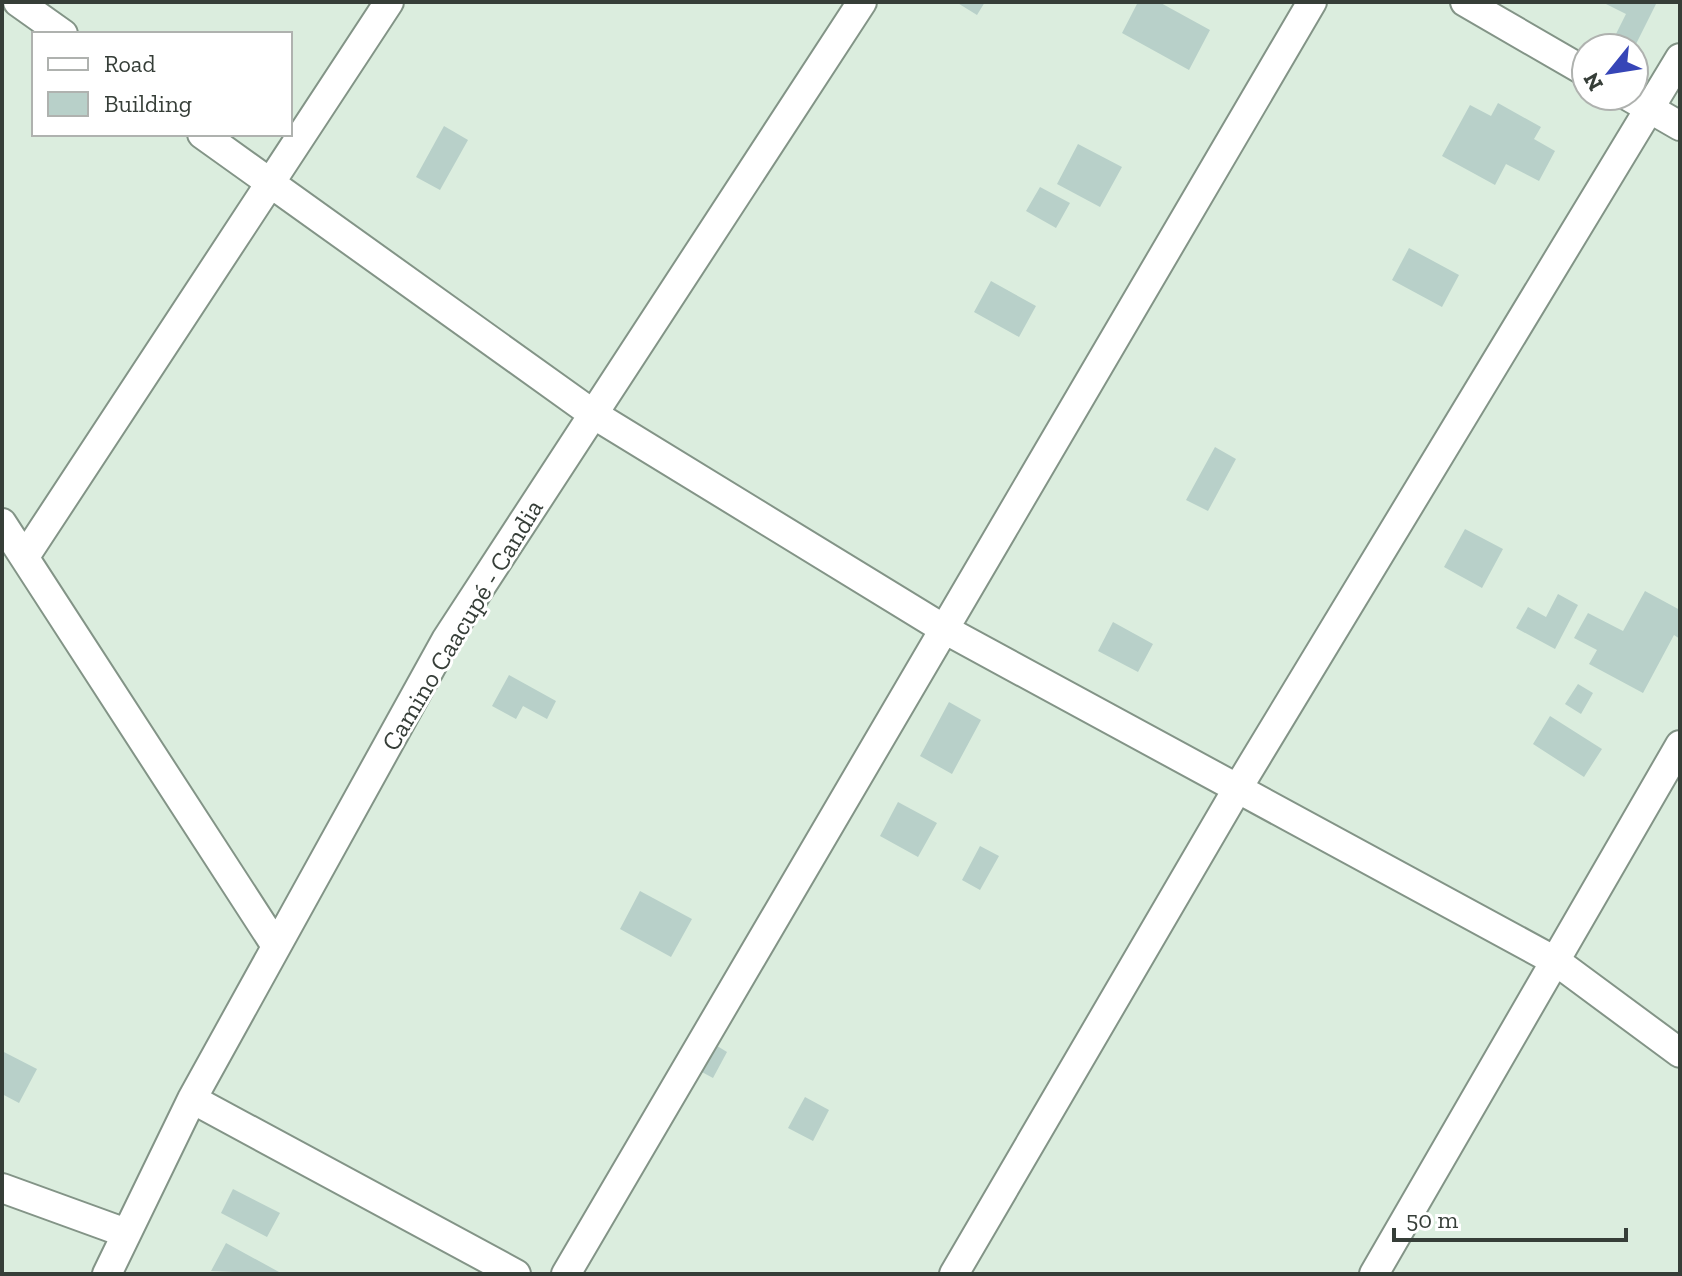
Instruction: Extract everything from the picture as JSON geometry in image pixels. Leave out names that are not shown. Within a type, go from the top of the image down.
[{"type":"street","points":[[18,2],[60,32]]},
{"type":"street","points":[[26,555],[389,2]]},
{"type":"street","name":"Camino Caacupé - Candia","points":[[107,1274],[192,1099],[446,640],[862,2]]},
{"type":"street","points":[[566,1274],[1312,2]]},
{"type":"street","points":[[1465,2],[1570,63]]},
{"type":"street","points":[[1650,91],[1680,58]]},
{"type":"street","points":[[1650,109],[1680,126]]},
{"type":"street","points":[[954,1274],[1634,112]]},
{"type":"street","points":[[205,136],[593,414],[944,629],[1239,786],[1557,962],[1680,1053]]},
{"type":"street","points":[[2,523],[26,555],[276,946]]},
{"type":"street","points":[[1374,1274],[1680,745]]},
{"type":"street","points":[[192,1099],[516,1274]]},
{"type":"street","points":[[2,1188],[126,1233]]},
{"type":"building","points":[[956,2],[985,2],[977,15]]},
{"type":"building","points":[[1138,2],[1159,2],[1210,30],[1189,70],[1122,33]]},
{"type":"building","points":[[1602,2],[1657,2],[1642,32],[1617,32],[1626,14]]},
{"type":"building","points":[[1498,103],[1541,127],[1534,139],[1555,151],[1539,181],[1506,164],[1495,185],[1442,156],[1470,105],[1491,116]]},
{"type":"building","points":[[444,126],[468,140],[440,190],[416,177]]},
{"type":"building","points":[[1078,144],[1122,167],[1100,207],[1057,184]]},
{"type":"building","points":[[1040,187],[1070,203],[1056,228],[1026,211]]},
{"type":"building","points":[[1409,248],[1459,275],[1442,307],[1392,280]]},
{"type":"building","points":[[991,281],[1036,306],[1019,337],[974,312]]},
{"type":"building","points":[[1215,447],[1236,459],[1208,511],[1186,500]]},
{"type":"building","points":[[1465,529],[1503,549],[1482,588],[1444,567]]},
{"type":"building","points":[[1645,591],[1680,610],[1680,639],[1674,635],[1643,693],[1589,664],[1597,650],[1574,638],[1588,613],[1623,631]]},
{"type":"building","points":[[1558,594],[1578,605],[1555,649],[1516,628],[1528,607],[1546,617]]},
{"type":"building","points":[[1113,622],[1153,644],[1138,672],[1098,651]]},
{"type":"building","points":[[509,675],[556,701],[547,719],[523,706],[516,719],[492,706]]},
{"type":"building","points":[[1578,684],[1593,693],[1581,714],[1565,704]]},
{"type":"building","points":[[949,702],[981,720],[952,774],[920,756]]},
{"type":"building","points":[[1550,716],[1602,749],[1584,777],[1533,744]]},
{"type":"building","points":[[898,802],[937,823],[918,857],[880,836]]},
{"type":"building","points":[[980,846],[999,856],[980,890],[962,880]]},
{"type":"building","points":[[640,891],[692,919],[671,957],[620,929]]},
{"type":"building","points":[[714,1044],[727,1052],[713,1078],[700,1071]]},
{"type":"building","points":[[2,1051],[37,1069],[19,1103],[2,1094]]},
{"type":"building","points":[[805,1097],[829,1110],[813,1141],[788,1128]]},
{"type":"building","points":[[233,1189],[280,1213],[267,1237],[221,1213]]},
{"type":"building","points":[[226,1243],[279,1272],[278,1274],[211,1271]]}]
